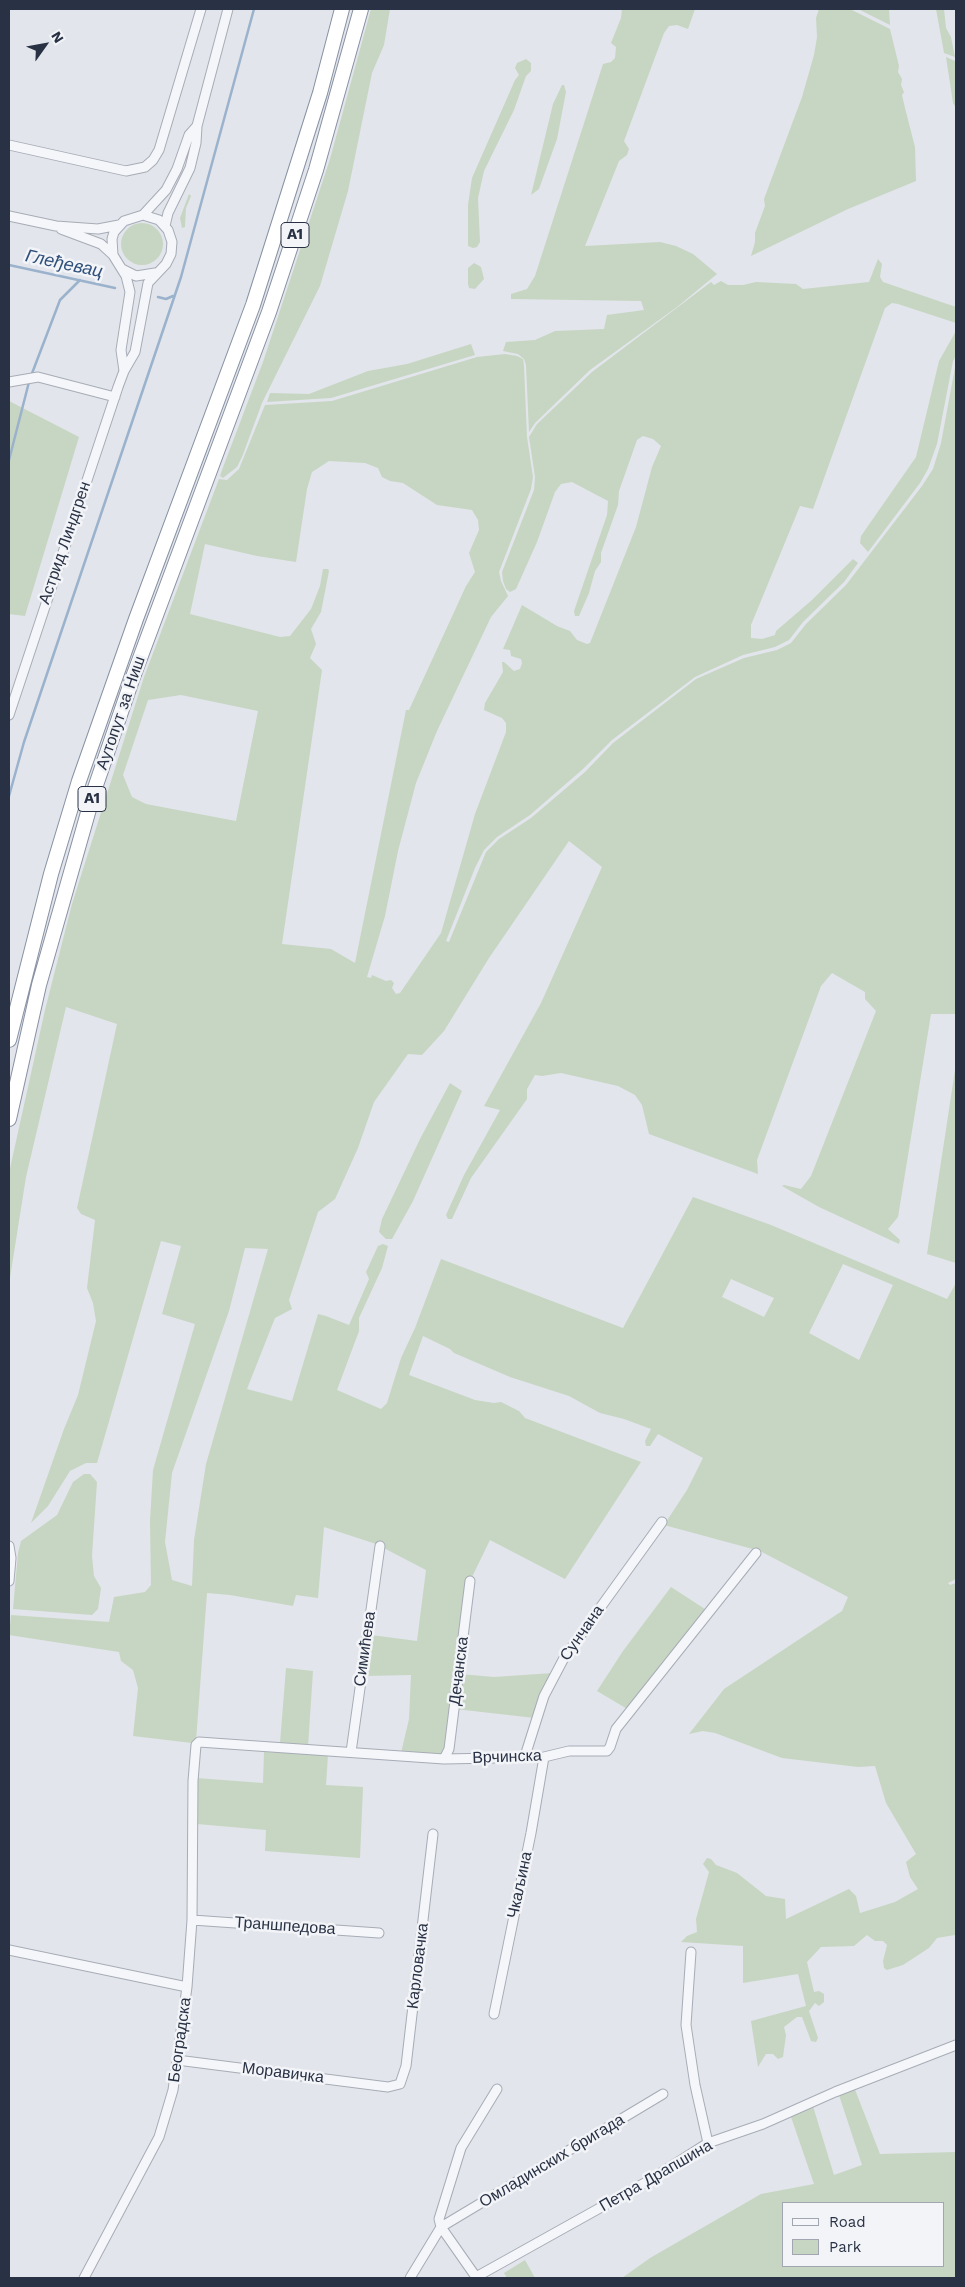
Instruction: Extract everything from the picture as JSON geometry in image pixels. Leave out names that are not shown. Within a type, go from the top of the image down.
[{"type":"highway","name":"Аутопут за Ниш","points":[[9,1040],[51,874],[80,782],[136,618],[253,305],[320,93],[342,9]]},
{"type":"highway","name":"Аутопут за Ниш","points":[[9,1119],[39,985],[95,788],[133,677],[269,312],[316,170],[361,9]]},
{"type":"street","points":[[9,145],[126,171],[145,167],[160,150],[201,9]]},
{"type":"street","points":[[9,216],[56,226],[98,229],[119,225],[130,218],[143,215],[151,216],[165,226],[168,212],[190,168],[196,143],[197,126],[228,9]]},
{"type":"street","points":[[143,215],[166,190],[177,169],[189,135],[197,126]]},
{"type":"street","points":[[113,255],[112,239],[119,225]]},
{"type":"street","points":[[56,226],[101,244],[113,255]]},
{"type":"street","name":"Астрид Линдгрен","points":[[9,715],[115,397],[124,371],[134,352],[148,283],[166,264],[172,248],[171,236],[165,226]]},
{"type":"street","name":"Астрид Линдгрен","points":[[113,255],[129,284],[130,292],[121,350],[124,371]]},
{"type":"street","points":[[122,269],[136,276],[147,276],[157,272]]},
{"type":"street","points":[[9,382],[38,377],[115,397]]},
{"type":"street","name":"Сунчана","points":[[525,1756],[544,1696],[564,1658],[662,1522]]},
{"type":"street","points":[[9,1546],[11,1567],[9,1581]]},
{"type":"street","name":"Симићева","points":[[350,1752],[380,1546]]},
{"type":"street","name":"Врчинска","points":[[193,1781],[194,1749],[199,1742],[444,1759],[544,1757],[569,1751],[607,1751],[610,1748],[616,1729],[756,1553]]},
{"type":"street","name":"Дечанска","points":[[444,1759],[449,1749],[470,1581]]},
{"type":"street","name":"Чкаљина","points":[[494,2014],[531,1833],[544,1757]]},
{"type":"street","name":"Београдска","points":[[84,2278],[159,2137],[173,2090],[187,1987],[192,1920],[193,1781]]},
{"type":"street","name":"Карловачка","points":[[388,2087],[400,2084],[405,2074],[433,1834]]},
{"type":"street","name":"Траншпедова","points":[[192,1920],[379,1933]]},
{"type":"street","points":[[9,1950],[187,1987]]},
{"type":"street","points":[[691,1952],[686,2026],[695,2085],[708,2143]]},
{"type":"street","name":"Петра Драпшина","points":[[441,2227],[476,2278],[650,2180],[708,2143],[763,2124],[835,2092],[956,2045]]},
{"type":"street","name":"Моравичка","points":[[177,2060],[388,2087]]},
{"type":"street","points":[[410,2278],[441,2227],[439,2219],[441,2211],[461,2148],[496,2089]]},
{"type":"street","name":"Омладинских бригада","points":[[441,2227],[663,2094]]},
{"type":"green space","points":[[371,9],[390,9],[384,45],[372,73],[348,191],[320,286],[262,403],[237,467],[223,478],[220,476],[222,470],[263,362],[330,159]]},
{"type":"green space","points":[[622,9],[695,9],[688,29],[677,25],[669,26],[664,33],[624,141],[629,149],[627,155],[619,161],[585,246],[660,242],[676,246],[693,254],[717,274],[677,307],[590,370],[535,423],[529,432],[526,365],[524,359],[518,354],[503,351],[506,342],[535,340],[555,331],[604,329],[607,315],[644,310],[641,301],[511,299],[511,294],[527,289],[535,276],[603,64],[611,62],[615,58],[616,47],[611,43],[621,18]]},
{"type":"green space","points":[[819,9],[850,9],[890,29],[899,66],[898,72],[902,79],[901,85],[904,92],[902,95],[915,147],[916,181],[848,209],[751,256],[755,242],[755,233],[765,206],[764,199],[802,97],[814,55],[817,37],[816,18]]},
{"type":"green space","points":[[858,9],[889,9],[890,25]]},
{"type":"green space","points":[[936,9],[944,9],[946,28],[951,37],[955,57],[944,53]]},
{"type":"green space","points":[[946,57],[955,61],[956,66],[956,108],[953,103]]},
{"type":"green space","points":[[526,59],[531,63],[531,71],[526,76],[514,110],[484,171],[478,198],[480,242],[477,247],[473,248],[468,246],[468,205],[472,178],[515,80],[519,75],[515,68],[517,63]]},
{"type":"green space","points":[[562,85],[564,85],[566,92],[557,139],[539,189],[531,195],[553,104]]},
{"type":"green space","points":[[189,194],[191,196],[186,208],[185,227],[182,228],[180,218]]},
{"type":"green space","points":[[146,223],[154,226],[160,232],[163,244],[160,256],[154,262],[138,265],[130,262],[124,256],[121,240],[124,232],[130,226]]},
{"type":"green space","points":[[878,259],[882,264],[880,277],[883,282],[956,307],[956,323],[898,304],[892,303],[885,308],[813,509],[800,506],[751,625],[751,638],[762,639],[775,635],[776,631],[812,600],[853,559],[858,563],[844,582],[803,622],[789,640],[775,647],[743,655],[695,677],[612,740],[583,769],[530,815],[497,837],[484,850],[475,868],[446,941],[449,942],[486,852],[499,839],[531,818],[585,772],[613,743],[696,679],[744,658],[777,650],[791,643],[806,624],[846,585],[933,469],[941,443],[956,362],[956,1014],[931,1014],[898,1217],[888,1229],[900,1240],[899,1244],[819,1207],[782,1186],[801,1189],[811,1176],[876,1011],[865,999],[865,992],[832,973],[821,986],[757,1160],[758,1174],[649,1134],[642,1105],[635,1095],[618,1086],[561,1073],[542,1076],[535,1075],[527,1089],[527,1099],[471,1178],[452,1219],[448,1219],[446,1215],[464,1175],[500,1110],[484,1106],[541,1003],[602,867],[569,841],[489,958],[444,1031],[422,1055],[408,1054],[374,1102],[358,1148],[335,1199],[318,1212],[289,1300],[292,1309],[275,1318],[247,1389],[292,1401],[318,1314],[349,1325],[369,1279],[366,1272],[378,1246],[383,1244],[388,1246],[382,1268],[359,1318],[359,1331],[337,1390],[381,1409],[387,1403],[401,1358],[415,1328],[441,1259],[623,1328],[693,1197],[771,1225],[947,1299],[956,1283],[956,1579],[948,1583],[950,1585],[956,1583],[956,1938],[955,1935],[937,1938],[929,1948],[903,1965],[887,1970],[884,1968],[883,1961],[887,1945],[883,1941],[875,1941],[867,1935],[854,1946],[821,1947],[807,1962],[814,1992],[819,1991],[824,1994],[824,2002],[819,2006],[815,2003],[809,2011],[818,2038],[816,2042],[811,2041],[802,2017],[797,2017],[784,2027],[786,2035],[783,2057],[778,2059],[773,2054],[766,2054],[758,2067],[751,2021],[806,2006],[798,1974],[743,1983],[743,1946],[681,1942],[687,1936],[697,1932],[696,1919],[709,1872],[703,1864],[707,1858],[711,1859],[716,1865],[737,1873],[766,1896],[785,1899],[786,1919],[849,1889],[856,1896],[860,1913],[895,1902],[918,1889],[910,1877],[906,1862],[916,1854],[886,1803],[875,1766],[858,1767],[782,1758],[715,1733],[703,1731],[689,1734],[724,1689],[842,1611],[848,1597],[760,1551],[664,1525],[687,1490],[703,1458],[658,1434],[650,1446],[646,1446],[645,1441],[651,1429],[600,1413],[569,1396],[510,1377],[454,1353],[450,1349],[423,1336],[409,1375],[475,1400],[494,1403],[501,1402],[519,1411],[525,1418],[641,1462],[565,1579],[490,1540],[472,1577],[469,1576],[447,1748],[443,1757],[401,1753],[409,1719],[411,1675],[365,1676],[371,1635],[417,1641],[426,1570],[376,1544],[324,1527],[318,1598],[296,1595],[293,1606],[207,1593],[196,1741],[192,1743],[133,1736],[138,1688],[133,1670],[121,1661],[119,1652],[9,1635],[11,1615],[109,1622],[114,1597],[145,1592],[151,1585],[150,1521],[153,1470],[195,1324],[162,1314],[181,1246],[161,1241],[97,1463],[86,1463],[70,1471],[48,1506],[31,1523],[78,1395],[96,1321],[93,1303],[87,1288],[95,1220],[81,1214],[77,1208],[117,1024],[66,1007],[26,1177],[9,1284],[9,1173],[45,1010],[72,904],[144,677],[219,479],[227,480],[239,469],[265,405],[332,401],[477,357],[505,354],[523,359],[527,437],[533,477],[531,489],[499,572],[508,596],[491,617],[437,731],[416,783],[398,851],[385,916],[367,977],[371,978],[372,975],[386,981],[391,980],[394,983],[392,988],[396,994],[400,993],[441,933],[475,814],[506,732],[506,723],[502,718],[484,710],[485,703],[503,672],[502,662],[514,671],[520,669],[521,659],[511,656],[510,650],[503,649],[522,605],[557,626],[570,631],[577,640],[587,644],[590,643],[636,527],[652,467],[661,446],[653,439],[643,436],[637,440],[619,491],[618,505],[601,553],[601,562],[595,571],[589,593],[579,616],[575,616],[574,611],[607,515],[608,501],[572,482],[561,484],[555,492],[537,542],[516,589],[510,592],[506,589],[503,581],[502,572],[534,490],[535,477],[529,437],[537,424],[592,372],[711,282],[714,285],[721,281],[728,285],[743,285],[756,282],[796,284],[803,289],[869,282]],"holes":[[[329,461],[365,463],[378,468],[382,477],[390,481],[403,483],[437,505],[472,510],[478,520],[479,530],[469,553],[475,572],[466,586],[409,710],[406,710],[355,963],[331,949],[282,944],[322,670],[310,658],[316,644],[311,629],[321,612],[329,571],[328,569],[323,569],[320,586],[311,609],[290,636],[280,637],[190,614],[205,544],[257,556],[296,562],[307,489],[312,472]],[[181,695],[258,711],[236,821],[146,804],[132,797],[123,775],[148,700]],[[245,1248],[268,1249],[206,1464],[194,1540],[192,1586],[172,1580],[165,1542],[172,1473],[229,1311]],[[843,1264],[893,1285],[859,1360],[809,1333]],[[731,1279],[774,1298],[764,1317],[722,1297]]]},
{"type":"green space","points":[[474,263],[481,267],[484,279],[475,289],[469,288],[468,284],[468,268]]},
{"type":"green space","points":[[956,331],[956,356],[953,361],[937,444],[928,469],[920,483],[868,552],[860,543],[861,536],[916,457],[939,361]]},
{"type":"green space","points":[[471,344],[475,355],[331,398],[267,402],[270,393],[309,394],[368,371],[407,364]]},
{"type":"green space","points":[[9,401],[79,437],[25,616],[9,614]]},
{"type":"green space","points":[[956,1070],[956,1263],[927,1254]]},
{"type":"green space","points":[[450,1083],[462,1091],[413,1201],[392,1239],[386,1239],[379,1232],[382,1219],[420,1139]]},
{"type":"green space","points":[[84,1474],[90,1474],[97,1482],[92,1556],[94,1576],[101,1588],[98,1609],[92,1615],[13,1609],[18,1553],[21,1541],[57,1515],[73,1482]]},
{"type":"green space","points":[[671,1587],[708,1611],[629,1710],[597,1691],[623,1651]]},
{"type":"green space","points":[[286,1668],[313,1671],[308,1747],[280,1743]]},
{"type":"green space","points":[[553,1673],[535,1718],[455,1709],[460,1674],[494,1677]]},
{"type":"green space","points":[[264,1752],[328,1755],[326,1785],[363,1787],[360,1858],[265,1851],[266,1830],[197,1824],[196,1778],[263,1783]]},
{"type":"green space","points":[[854,2087],[880,2154],[956,2152],[956,2278],[622,2278],[650,2258],[761,2194],[814,2184],[790,2114],[812,2103],[834,2175],[862,2165],[838,2092]]},
{"type":"green space","points":[[525,2260],[535,2278],[507,2278],[504,2273]]},
{"type":"waterway","points":[[9,796],[24,742],[181,277],[254,9]]},
{"type":"waterway","name":"Глеђевац","points":[[9,265],[115,288]]},
{"type":"waterway","points":[[31,376],[60,300],[80,280]]},
{"type":"waterway","name":"Глеђевац","points":[[158,297],[166,299],[173,296]]},
{"type":"waterway","points":[[9,460],[29,382]]}]
